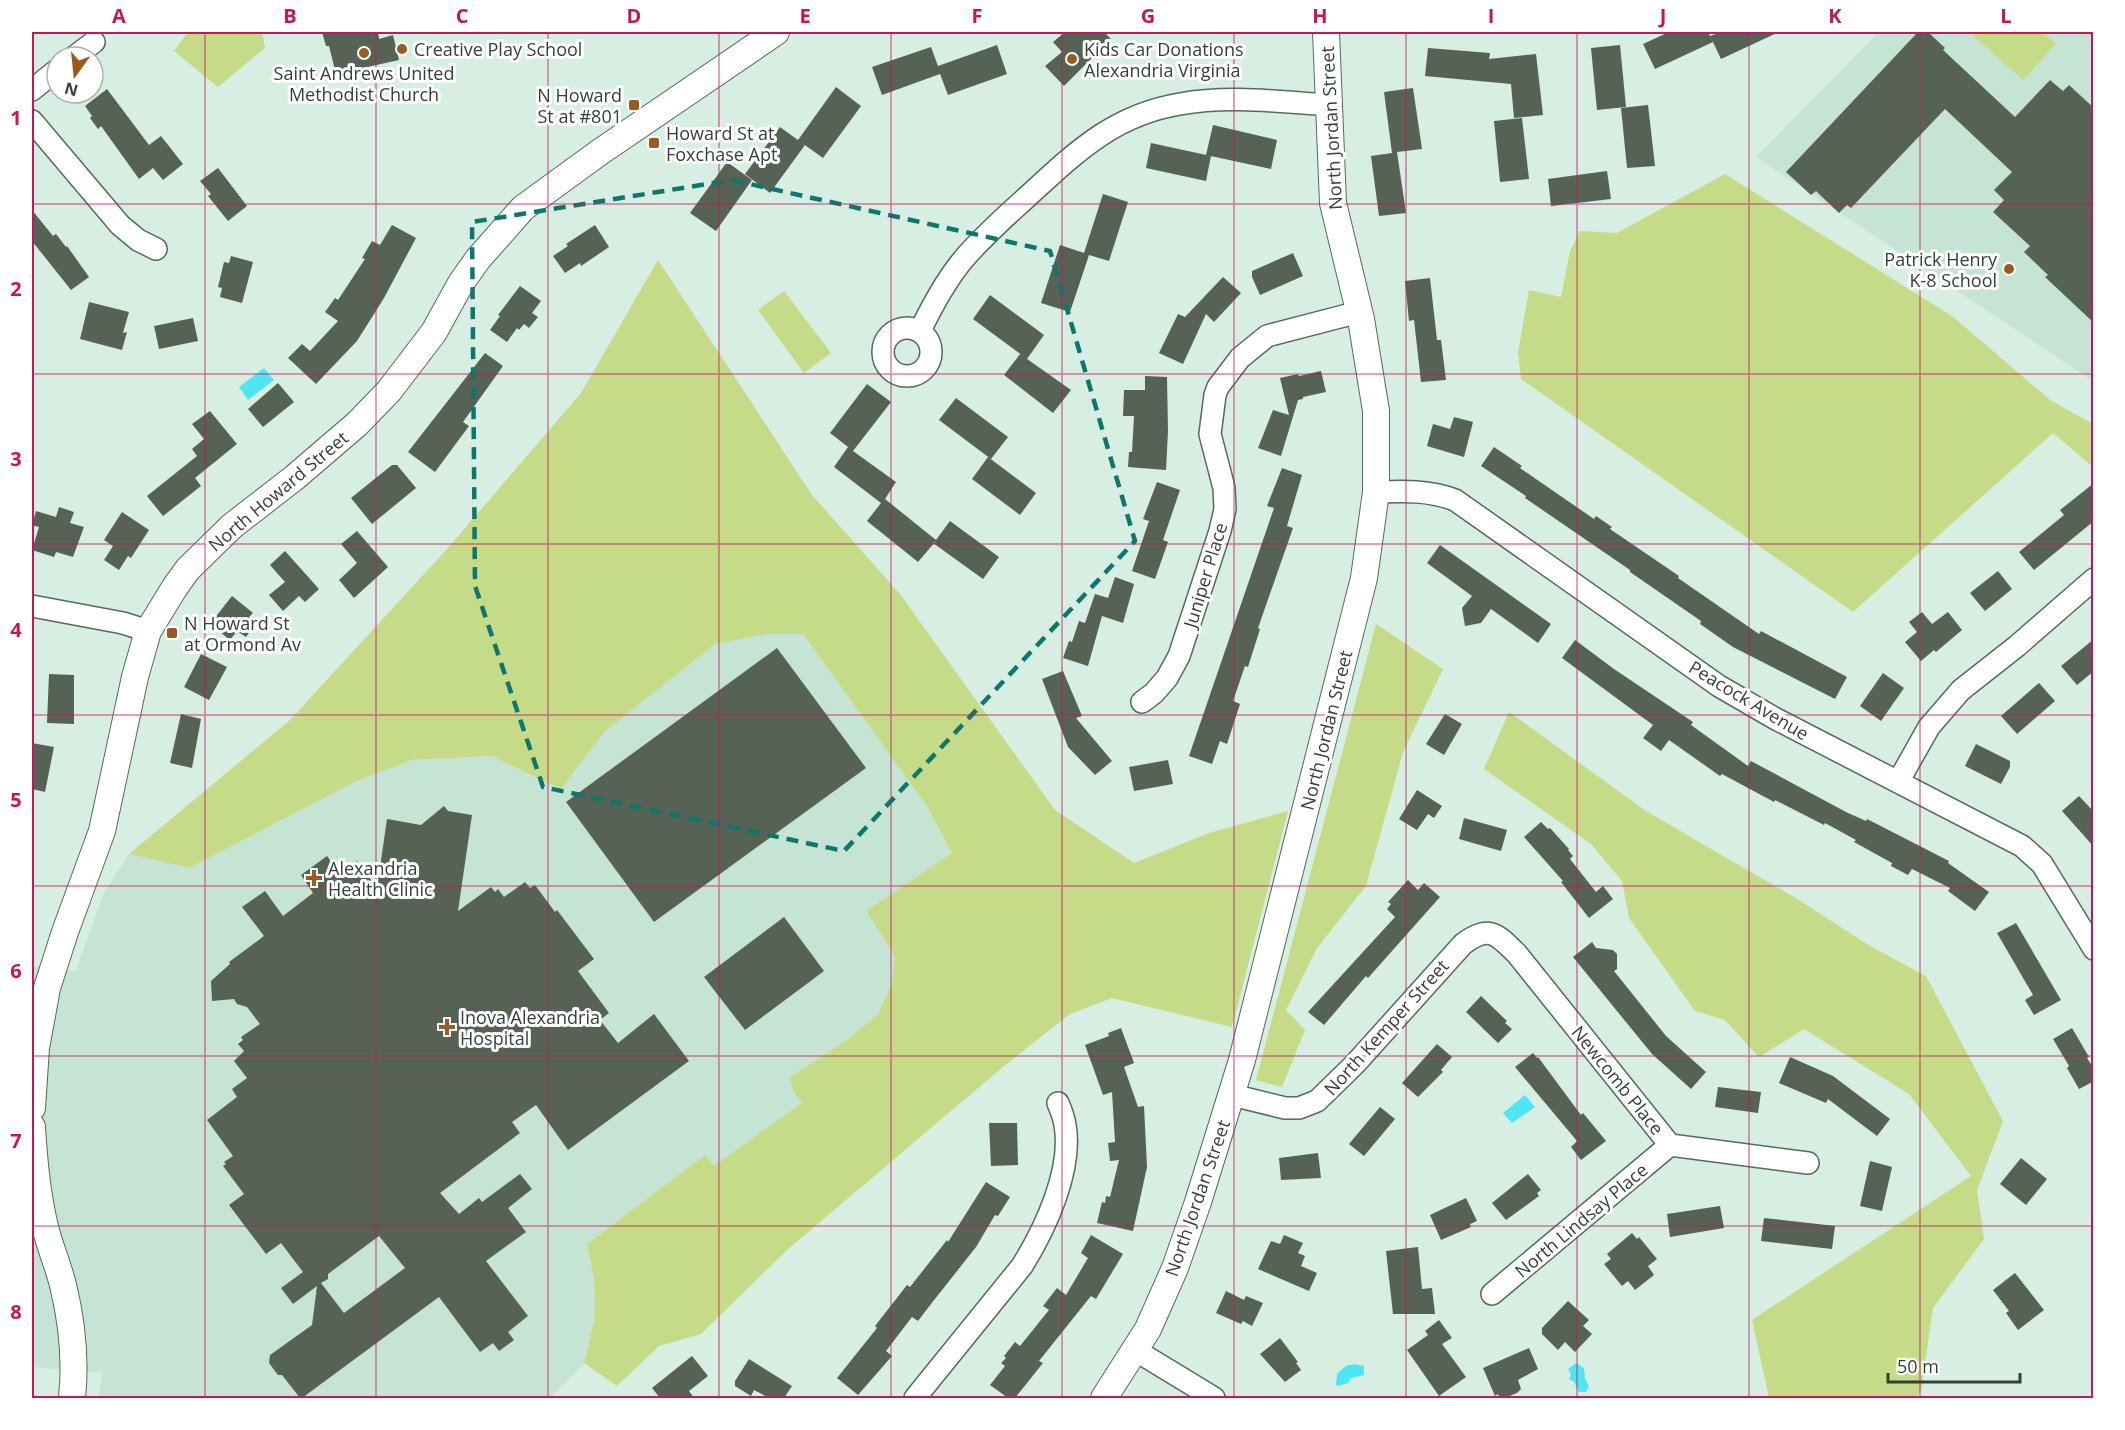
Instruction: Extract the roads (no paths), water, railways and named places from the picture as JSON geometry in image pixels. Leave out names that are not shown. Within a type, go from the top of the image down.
[{"type":"street","name":"North Howard Street","points":[[32,1108],[36,1048],[47,988],[59,948],[102,831],[135,677],[148,631],[175,587],[194,563],[232,526],[294,478],[357,424],[390,391],[434,332],[461,283],[478,259],[523,208],[600,152],[776,32]]},
{"type":"street","name":"North Jordan Street","points":[[1104,1398],[1149,1329],[1175,1268],[1232,1095],[1364,578],[1376,492],[1376,411],[1359,312],[1333,203],[1326,32]]},
{"type":"street","points":[[90,45],[94,42]]},
{"type":"street","points":[[32,90],[45,80]]},
{"type":"street","points":[[920,331],[946,284],[977,245],[997,224],[1088,143],[1116,125],[1136,115],[1200,100],[1329,105]]},
{"type":"street","points":[[32,121],[120,225],[138,240],[156,249]]},
{"type":"street","name":"Juniper Place","points":[[1142,702],[1154,693],[1167,678],[1179,656],[1220,531],[1225,509],[1224,488],[1210,434],[1212,408],[1218,387],[1240,358],[1267,336],[1359,312]]},
{"type":"street","name":"Peacock Avenue","points":[[1376,492],[1416,491],[1443,495],[1455,500],[1719,686],[1776,719],[1950,810],[2006,836],[2042,864],[2094,949]]},
{"type":"street","points":[[1898,782],[1929,727],[1961,690],[2017,646],[2094,579]]},
{"type":"street","points":[[32,606],[117,621],[148,631]]},
{"type":"street","name":"North Kemper Street","points":[[1232,1095],[1285,1108],[1299,1108],[1317,1101],[1355,1064],[1463,944],[1477,933],[1483,932],[1499,938]]},
{"type":"street","name":"Newcomb Place","points":[[1499,938],[1526,964],[1670,1145],[1808,1162]]},
{"type":"street","points":[[915,1398],[1022,1266],[1033,1249],[1054,1203],[1066,1151],[1065,1125],[1058,1103]]},
{"type":"street","points":[[32,1127],[39,1195],[45,1227],[71,1322],[75,1361],[72,1398]]},
{"type":"street","name":"North Lindsay Place","points":[[1492,1294],[1670,1145]]},
{"type":"street","points":[[1135,1350],[1214,1398]]},
{"type":"water","points":[[264,368],[274,380],[248,400],[239,387]]},
{"type":"water","points":[[1525,1095],[1535,1107],[1512,1123],[1503,1113]]},
{"type":"water","points":[[1576,1363],[1584,1368],[1585,1379],[1589,1386],[1586,1392],[1579,1392],[1574,1382],[1569,1379],[1571,1374],[1568,1369]]},
{"type":"water","points":[[1354,1364],[1364,1366],[1364,1375],[1351,1378],[1348,1383],[1336,1385],[1337,1374],[1346,1366]]},
{"type":"place","name":"Creative Play School","points":[[402,49]]},
{"type":"place","name":"Saint Andrews United Methodist Church","points":[[364,53]]},
{"type":"place","name":"Kids Car Donations Alexandria Virginia","points":[[1072,59]]},
{"type":"place","name":"N Howard St at #801","points":[[634,105]]},
{"type":"place","name":"Howard St at Foxchase Apt","points":[[654,143]]},
{"type":"place","name":"Patrick Henry K-8 School","points":[[2009,269]]},
{"type":"place","name":"N Howard St at Ormond Av","points":[[172,633]]},
{"type":"place","name":"Alexandria Health Clinic","points":[[314,878]]},
{"type":"place","name":"Inova Alexandria Hospital","points":[[447,1027]]}]
